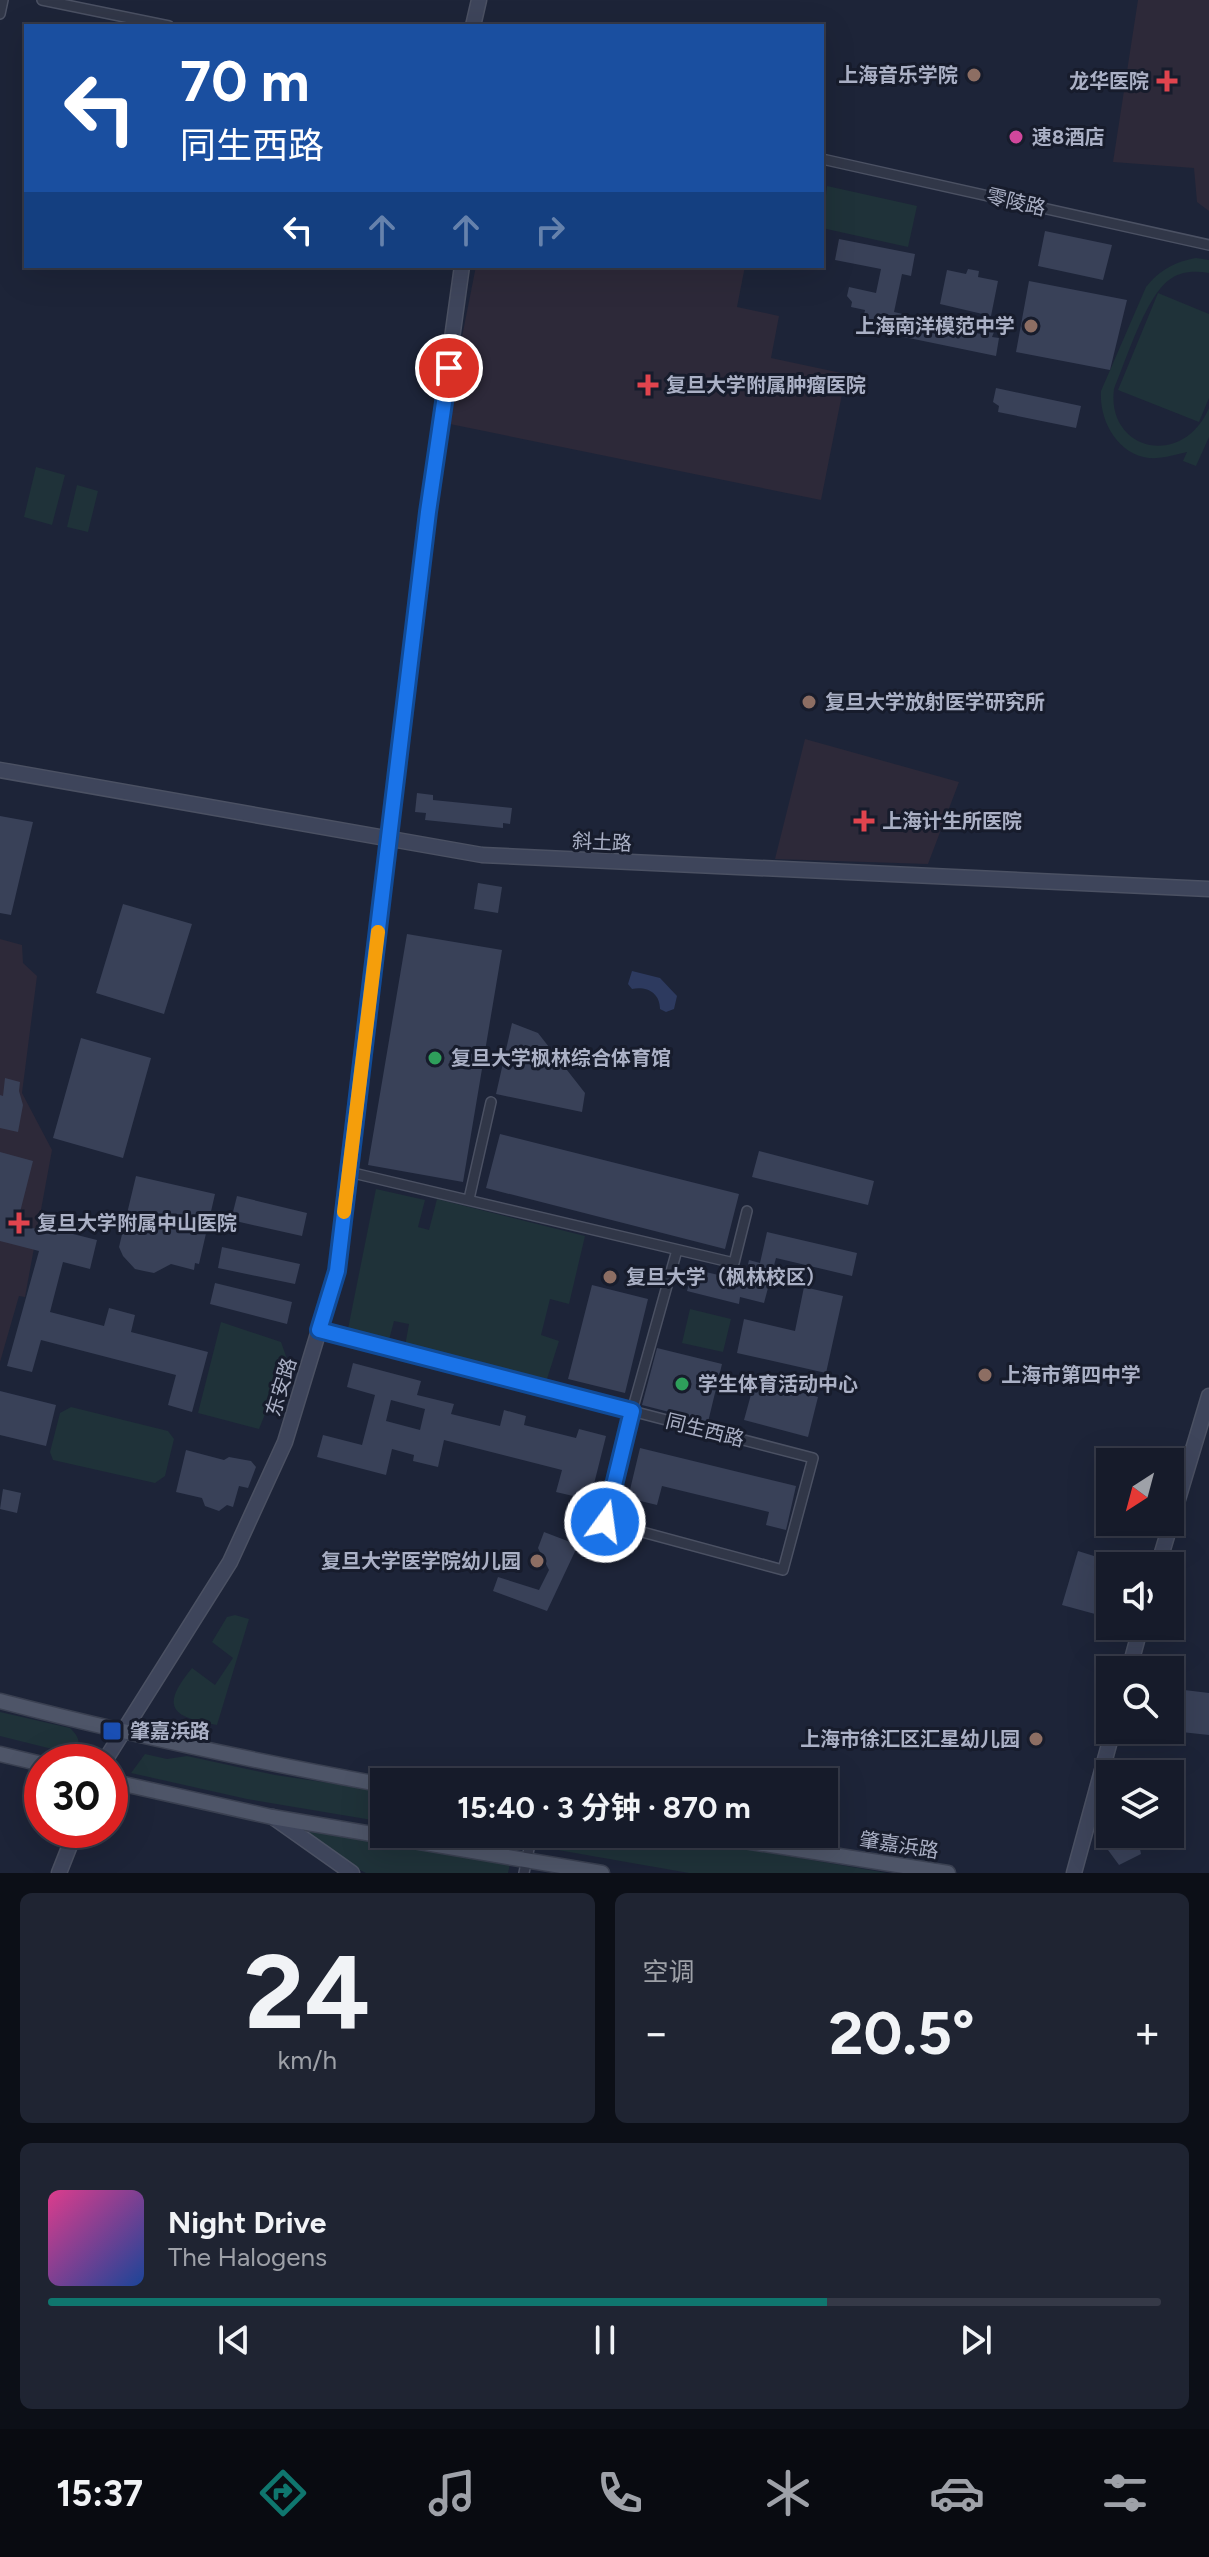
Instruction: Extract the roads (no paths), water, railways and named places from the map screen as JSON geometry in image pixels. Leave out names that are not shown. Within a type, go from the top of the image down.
[{"type":"main road","points":[[0,1701],[122,1733],[370,1782]]},
{"type":"main road","points":[[0,1754],[24,1760]]},
{"type":"main road","points":[[128,1785],[525,1867],[602,1873]]},
{"type":"main road","name":"肇嘉浜路","points":[[789,1848],[948,1873]]},
{"type":"street","points":[[0,14],[3,0]]},
{"type":"street","points":[[42,0],[159,24]]},
{"type":"street","points":[[473,24],[479,0]]},
{"type":"street","name":"零陵路","points":[[824,159],[1209,245]]},
{"type":"street","name":"东安路","points":[[115,1744],[230,1562],[285,1442],[337,1271],[428,512],[462,268]]},
{"type":"street","name":"斜土路","points":[[0,770],[498,856],[1209,889]]},
{"type":"street","points":[[469,1199],[491,1102]]},
{"type":"street","points":[[349,1172],[734,1263],[747,1211]]},
{"type":"street","points":[[632,1411],[677,1250]]},
{"type":"street","name":"同生西路","points":[[319,1330],[632,1411],[813,1458],[783,1570],[605,1522],[632,1411]]},
{"type":"street","points":[[1162,1552],[1209,1396]]},
{"type":"street","points":[[1074,1873],[1109,1744]]},
{"type":"street","points":[[272,1817],[352,1873]]},
{"type":"street","points":[[59,1873],[69,1848]]},
{"type":"water","points":[[632,971],[660,978],[677,996],[674,1009],[666,1012],[660,1009],[658,999],[652,992],[632,989],[628,984]]},
{"type":"place","name":"上海音乐学院","points":[[974,75]]},
{"type":"place","name":"龙华医院","points":[[1167,81]]},
{"type":"place","name":"速8酒店","points":[[1016,137]]},
{"type":"place","name":"上海南洋模范中学","points":[[1031,326]]},
{"type":"place","name":"复旦大学附属肿瘤医院","points":[[648,385]]},
{"type":"place","name":"复旦大学放射医学研究所","points":[[809,702]]},
{"type":"place","name":"上海计生所医院","points":[[864,821]]},
{"type":"place","name":"复旦大学枫林综合体育馆","points":[[435,1058]]},
{"type":"place","name":"复旦大学附属中山医院","points":[[19,1223]]},
{"type":"place","name":"复旦大学（枫林校区）","points":[[610,1277]]},
{"type":"place","name":"上海市第四中学","points":[[985,1375]]},
{"type":"place","name":"学生体育活动中心","points":[[682,1384]]},
{"type":"place","name":"复旦大学医学院幼儿园","points":[[537,1561]]},
{"type":"place","name":"肇嘉浜路","points":[[112,1731]]},
{"type":"place","name":"上海市徐汇区汇星幼儿园","points":[[1036,1739]]}]
